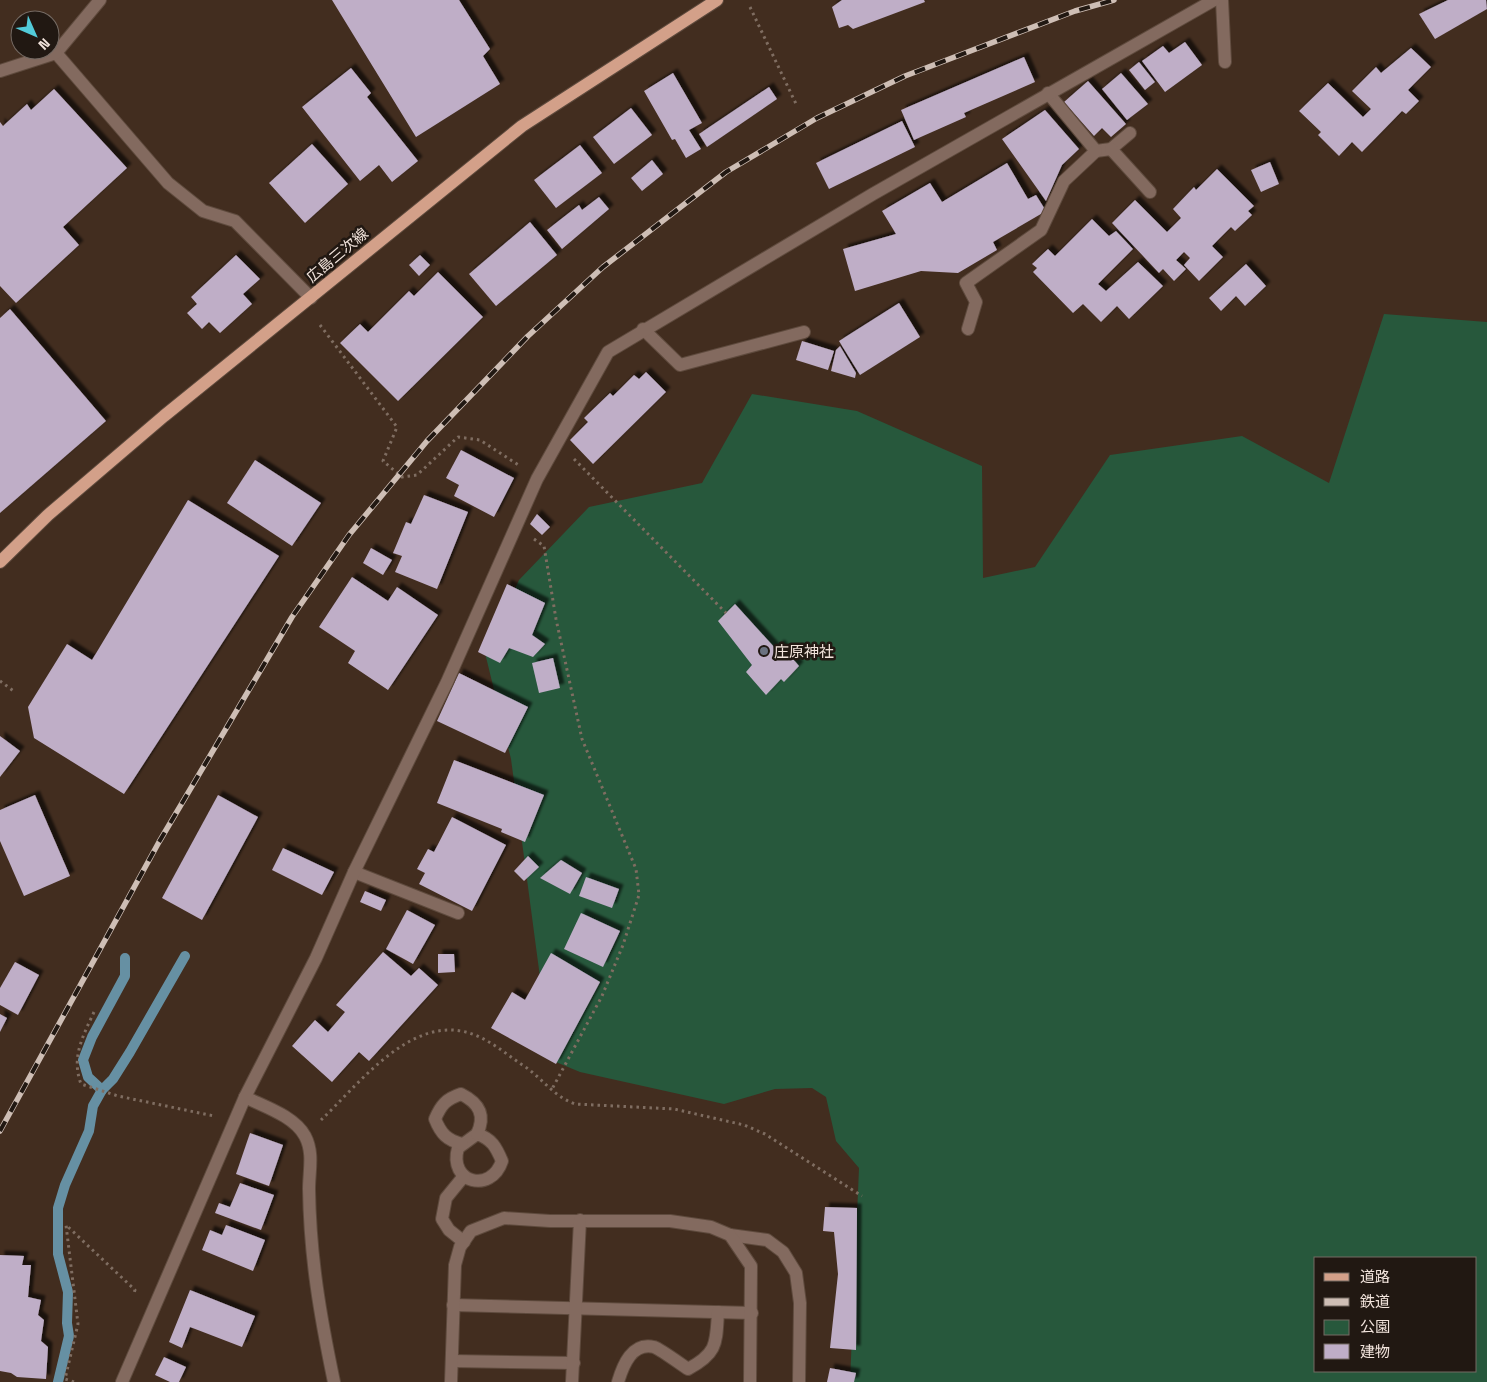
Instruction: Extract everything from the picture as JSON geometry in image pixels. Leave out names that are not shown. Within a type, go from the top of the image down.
[{"type":"main road","name":"広島三次線","points":[[0,562],[48,515],[164,416],[522,126],[716,0]]},
{"type":"street","points":[[60,48],[100,0]]},
{"type":"street","points":[[122,1382],[245,1098],[316,958],[354,872],[447,682],[515,525],[556,441],[608,352],[643,329],[1048,93],[1214,0]]},
{"type":"street","points":[[1222,0],[1224,62]]},
{"type":"street","points":[[60,58],[168,183],[203,211],[235,221],[311,298]]},
{"type":"street","points":[[0,71],[34,60]]},
{"type":"street","points":[[1048,93],[1096,151]]},
{"type":"street","points":[[968,329],[976,302],[966,283],[1041,230],[1064,181],[1096,151],[1111,149],[1130,132]]},
{"type":"street","points":[[1111,149],[1150,192]]},
{"type":"street","points":[[643,329],[680,365],[804,332]]},
{"type":"street","points":[[354,872],[458,913]]},
{"type":"street","points":[[462,1144],[450,1141],[439,1130],[435,1119],[440,1106],[449,1098],[461,1094],[470,1099],[480,1109],[482,1120],[477,1134],[458,1148],[456,1156],[457,1167],[464,1176],[475,1181],[488,1179],[499,1171],[502,1161],[496,1147],[487,1138],[477,1134]]},
{"type":"street","points":[[245,1098],[278,1113],[294,1124],[305,1136],[311,1154],[309,1223],[313,1275],[334,1382]]},
{"type":"street","points":[[464,1176],[446,1198],[442,1219],[449,1230],[464,1242]]},
{"type":"street","points":[[451,1382],[455,1265],[460,1247],[471,1231],[504,1218],[670,1221],[711,1227],[730,1235],[767,1240],[783,1252],[796,1273],[800,1303],[799,1382]]},
{"type":"street","points":[[572,1382],[580,1220]]},
{"type":"street","points":[[730,1235],[751,1266],[750,1382]]},
{"type":"street","points":[[453,1305],[752,1313]]},
{"type":"street","points":[[618,1382],[624,1362],[638,1349],[655,1348],[688,1369],[706,1360],[716,1343],[718,1312]]},
{"type":"street","points":[[452,1361],[574,1363]]},
{"type":"path","points":[[750,7],[797,106]]},
{"type":"path","points":[[320,325],[397,428],[382,461],[402,477],[416,474],[458,437],[480,440],[537,479]]},
{"type":"path","points":[[556,441],[726,613]]},
{"type":"path","points":[[515,525],[544,546],[556,620],[582,739],[636,870],[640,895],[623,945],[602,996],[551,1091]]},
{"type":"path","points":[[0,681],[16,692]]},
{"type":"path","points":[[94,1012],[76,1052],[77,1073],[80,1084],[118,1096],[236,1121]]},
{"type":"path","points":[[305,1136],[388,1057],[409,1040],[428,1032],[461,1031],[483,1039],[534,1072],[560,1099],[576,1104],[674,1109],[744,1126],[764,1134],[862,1196]]},
{"type":"path","points":[[74,1382],[65,1379],[78,1324],[66,1225],[135,1290]]},
{"type":"green space","points":[[1384,314],[1487,322],[1487,1382],[850,1382],[859,1168],[836,1141],[826,1097],[812,1088],[775,1089],[724,1104],[580,1072],[551,1060],[511,759],[485,653],[519,580],[589,507],[702,483],[752,394],[857,411],[982,466],[983,578],[1035,567],[1110,455],[1242,436],[1329,483]]},
{"type":"building","points":[[332,0],[459,0],[490,49],[483,56],[500,84],[416,137]]},
{"type":"building","points":[[842,0],[924,0],[925,2],[853,29],[848,25],[839,28],[832,7]]},
{"type":"building","points":[[1448,0],[1486,0],[1487,9],[1435,39],[1419,14]]},
{"type":"building","points":[[1185,42],[1202,65],[1165,92],[1142,61],[1163,46],[1169,53]]},
{"type":"building","points":[[1411,48],[1431,67],[1408,90],[1419,101],[1406,114],[1402,111],[1362,152],[1352,142],[1339,156],[1318,135],[1321,132],[1299,111],[1328,83],[1363,117],[1371,109],[1352,91],[1376,67],[1381,73]]},
{"type":"building","points":[[1024,57],[1035,82],[964,113],[966,117],[914,140],[901,110]]},
{"type":"building","points":[[1139,62],[1155,82],[1145,90],[1129,70]]},
{"type":"building","points":[[351,68],[371,93],[367,97],[418,161],[392,182],[379,165],[360,181],[302,107]]},
{"type":"building","points":[[673,73],[702,123],[689,130],[701,149],[686,158],[675,139],[672,140],[644,91]]},
{"type":"building","points":[[1121,73],[1148,104],[1127,120],[1102,89]]},
{"type":"building","points":[[1088,81],[1126,124],[1111,137],[1102,128],[1094,136],[1064,102]]},
{"type":"building","points":[[769,87],[777,99],[707,147],[699,134]]},
{"type":"building","points":[[54,89],[127,168],[63,227],[79,245],[16,303],[0,286],[0,122],[3,126],[27,104],[31,110]]},
{"type":"building","points":[[631,108],[652,135],[614,164],[593,137]]},
{"type":"building","points":[[1045,110],[1079,149],[1062,165],[1046,201],[1002,139]]},
{"type":"building","points":[[902,121],[915,147],[829,189],[816,163]]},
{"type":"building","points":[[312,144],[348,184],[305,223],[269,183]]},
{"type":"building","points":[[580,145],[602,173],[556,208],[534,180]]},
{"type":"building","points":[[652,160],[663,174],[642,191],[631,178]]},
{"type":"building","points":[[1270,162],[1279,184],[1261,192],[1251,170]]},
{"type":"building","points":[[1007,163],[1028,199],[1036,195],[1046,211],[993,242],[997,250],[958,273],[921,271],[855,291],[843,249],[896,234],[882,211],[930,183],[942,202]]},
{"type":"building","points":[[1217,169],[1254,206],[1248,211],[1252,215],[1235,231],[1231,227],[1212,246],[1223,257],[1199,281],[1184,265],[1190,258],[1184,252],[1176,260],[1186,269],[1174,281],[1163,269],[1159,273],[1112,223],[1135,200],[1167,232],[1181,218],[1173,209],[1194,187],[1196,190]]},
{"type":"building","points":[[599,197],[609,209],[562,249],[547,230],[579,205],[582,210]]},
{"type":"building","points":[[1092,219],[1109,236],[1116,231],[1133,249],[1098,284],[1106,291],[1138,262],[1163,286],[1129,319],[1117,306],[1101,322],[1083,304],[1073,313],[1033,272],[1037,268],[1032,264],[1048,249],[1055,256]]},
{"type":"building","points":[[530,222],[557,255],[496,306],[469,274]]},
{"type":"building","points":[[236,255],[260,279],[243,294],[252,304],[220,333],[209,322],[202,329],[187,313],[197,304],[191,297]]},
{"type":"building","points":[[420,255],[430,265],[419,276],[409,265]]},
{"type":"building","points":[[1246,264],[1266,286],[1245,306],[1236,296],[1221,311],[1209,298]]},
{"type":"building","points":[[438,272],[483,317],[398,401],[340,343],[360,324],[368,332],[409,291],[414,296]]},
{"type":"building","points":[[899,303],[920,337],[860,375],[839,341]]},
{"type":"building","points":[[10,309],[106,421],[0,513],[0,318]]},
{"type":"building","points":[[802,341],[834,351],[828,370],[796,360]]},
{"type":"building","points":[[840,346],[856,373],[855,378],[831,371],[836,350]]},
{"type":"building","points":[[646,372],[666,392],[593,464],[570,440],[588,422],[584,418],[610,393],[613,396],[634,375],[639,379]]},
{"type":"building","points":[[461,450],[514,478],[494,517],[454,496],[459,485],[446,478]]},
{"type":"building","points":[[255,460],[321,503],[292,546],[227,503]]},
{"type":"building","points":[[424,495],[468,512],[437,589],[395,572],[402,556],[393,553],[406,522],[411,524]]},
{"type":"building","points":[[188,500],[279,556],[124,794],[34,738],[28,707],[67,644],[92,660]]},
{"type":"building","points":[[537,514],[550,527],[542,535],[530,524]]},
{"type":"building","points":[[371,548],[392,560],[383,575],[363,563]]},
{"type":"building","points":[[352,577],[388,601],[397,587],[438,615],[388,690],[348,663],[355,651],[319,627]]},
{"type":"building","points":[[507,584],[545,603],[532,635],[545,644],[533,657],[509,648],[500,663],[478,652]]},
{"type":"building","name":"庄原神社","points":[[735,604],[775,648],[780,644],[799,666],[784,682],[781,679],[766,695],[746,672],[752,665],[718,621]]},
{"type":"building","points":[[553,658],[560,688],[539,693],[532,663]]},
{"type":"building","points":[[459,673],[528,707],[505,753],[437,721]]},
{"type":"building","points":[[0,736],[20,751],[0,777]]},
{"type":"building","points":[[454,760],[544,795],[525,842],[501,832],[502,829],[437,803]]},
{"type":"building","points":[[35,795],[70,876],[24,896],[0,841],[0,810]]},
{"type":"building","points":[[218,795],[258,817],[202,920],[162,898]]},
{"type":"building","points":[[452,817],[506,845],[472,911],[419,884],[425,873],[417,869],[428,849],[434,852]]},
{"type":"building","points":[[283,848],[334,872],[322,895],[272,870]]},
{"type":"building","points":[[528,856],[539,867],[524,881],[514,871]]},
{"type":"building","points":[[561,860],[582,873],[570,894],[540,878]]},
{"type":"building","points":[[586,877],[619,889],[612,908],[579,896]]},
{"type":"building","points":[[365,891],[386,900],[381,911],[360,902]]},
{"type":"building","points":[[407,910],[435,925],[413,964],[386,949]]},
{"type":"building","points":[[581,913],[620,931],[603,967],[564,949]]},
{"type":"building","points":[[383,952],[411,976],[419,968],[438,985],[369,1061],[359,1052],[332,1082],[292,1046],[315,1020],[328,1032],[345,1012],[336,1005]]},
{"type":"building","points":[[551,953],[600,982],[556,1064],[491,1028],[512,992],[525,1000]]},
{"type":"building","points":[[438,954],[454,954],[455,972],[438,973]]},
{"type":"building","points":[[15,962],[39,975],[18,1015],[0,1005],[0,988]]},
{"type":"building","points":[[0,1014],[7,1018],[0,1032]]},
{"type":"building","points":[[250,1133],[283,1145],[269,1186],[236,1174]]},
{"type":"building","points":[[240,1183],[274,1195],[261,1230],[215,1213],[219,1203],[230,1207]]},
{"type":"building","points":[[825,1207],[857,1208],[856,1350],[830,1348],[838,1274],[834,1232],[823,1231]]},
{"type":"building","points":[[226,1225],[265,1240],[253,1271],[202,1250],[210,1230],[222,1235]]},
{"type":"building","points":[[0,1255],[24,1256],[22,1265],[31,1265],[28,1297],[41,1300],[38,1315],[44,1320],[41,1341],[48,1347],[46,1379],[17,1377],[11,1373],[0,1371]]},
{"type":"building","points":[[190,1290],[255,1316],[242,1347],[190,1327],[182,1348],[169,1342]]},
{"type":"building","points":[[164,1357],[186,1367],[179,1382],[170,1382],[155,1375]]},
{"type":"building","points":[[830,1368],[856,1373],[854,1382],[827,1382]]},
{"type":"waterway","points":[[58,1382],[69,1336],[67,1323],[68,1292],[58,1254],[58,1208],[65,1185],[89,1131],[93,1106],[102,1090],[113,1079],[130,1052],[185,956]]},
{"type":"waterway","points":[[102,1090],[88,1077],[83,1060],[92,1037],[125,976],[125,958]]},
{"type":"railway","points":[[0,1131],[159,842],[292,617],[349,535],[427,441],[528,336],[603,267],[726,172],[817,118],[905,76],[1075,11],[1114,0]]},
{"type":"place","name":"庄原神社","points":[[764,651]]}]
